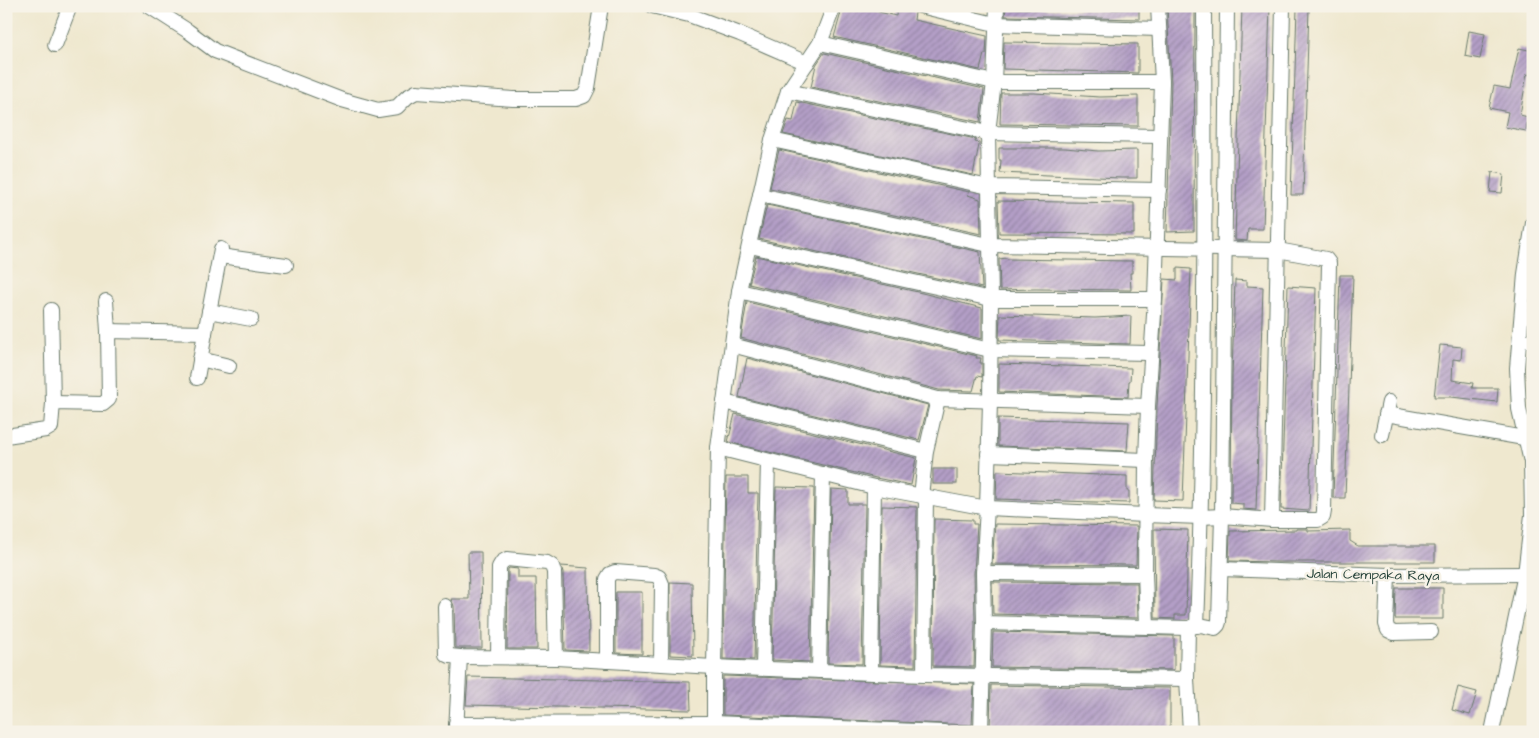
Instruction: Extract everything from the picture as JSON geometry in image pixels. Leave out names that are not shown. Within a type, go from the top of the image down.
[{"type":"street","points":[[56,45],[70,6]]},
{"type":"street","points":[[149,6],[215,50],[342,100],[378,110],[397,107],[406,97],[416,92],[513,99],[576,99],[584,96],[588,88],[601,6]]},
{"type":"street","points":[[652,6],[689,15],[740,34],[807,63]]},
{"type":"street","points":[[714,727],[718,448],[739,291],[772,140],[788,91],[820,43],[834,6]]},
{"type":"street","points":[[920,6],[995,24],[1159,29]]},
{"type":"street","points":[[980,732],[984,623],[983,573],[990,402],[991,299],[988,133],[994,82],[997,6]]},
{"type":"street","points":[[1147,626],[1145,574],[1146,460],[1150,353],[1155,299],[1162,82],[1158,6]]},
{"type":"street","points":[[984,623],[1195,626],[1215,628],[1218,626],[1221,516],[1215,248],[1204,6]]},
{"type":"street","points":[[1190,732],[1187,679],[1195,626],[1202,517],[1227,6]]},
{"type":"street","points":[[1272,520],[1283,6]]},
{"type":"street","points":[[820,43],[994,82],[1162,82]]},
{"type":"street","points":[[788,91],[988,133],[1160,136]]},
{"type":"street","points":[[772,140],[989,187],[1159,190]]},
{"type":"street","points":[[718,448],[874,487],[987,508],[1146,516],[1221,516],[1272,520],[1318,520],[1323,517],[1329,263],[1326,259],[1278,250],[989,244],[760,195]]},
{"type":"street","points":[[1492,732],[1527,580],[1532,515],[1531,462],[1524,438],[1518,399],[1517,368],[1527,340],[1523,298],[1531,251],[1533,223]]},
{"type":"street","points":[[750,246],[991,299],[1155,299]]},
{"type":"street","points":[[197,378],[220,253],[286,266]]},
{"type":"street","points":[[739,291],[990,350],[1150,353]]},
{"type":"street","points":[[53,404],[103,404],[109,399],[106,302]]},
{"type":"street","points":[[6,436],[46,430],[51,427],[53,404],[51,310]]},
{"type":"street","points":[[209,311],[251,318]]},
{"type":"street","points":[[108,330],[205,333]]},
{"type":"street","points":[[732,345],[938,399],[1148,406]]},
{"type":"street","points":[[200,359],[229,366]]},
{"type":"street","points":[[924,675],[923,496],[926,451],[938,399]]},
{"type":"street","points":[[724,402],[926,451]]},
{"type":"street","points":[[1382,435],[1387,408],[1524,438]]},
{"type":"street","points":[[988,454],[1146,460]]},
{"type":"street","points":[[764,668],[768,461]]},
{"type":"street","points":[[819,671],[823,474]]},
{"type":"street","points":[[872,672],[874,487]]},
{"type":"street","points":[[498,657],[499,567],[507,559],[547,563],[552,566],[554,572],[556,658]]},
{"type":"street","name":"Jalan Cempaka Raya","points":[[1221,569],[1527,580]]},
{"type":"street","points":[[607,661],[607,579],[610,574],[615,572],[659,577],[662,584],[661,663]]},
{"type":"street","points":[[983,573],[1145,574]]},
{"type":"street","points":[[1388,575],[1386,624],[1388,630],[1394,633],[1431,632]]},
{"type":"street","points":[[445,606],[446,654],[460,657],[556,658],[714,667],[924,675],[1187,679]]},
{"type":"street","points":[[460,657],[456,728],[714,727],[944,732]]},
{"type":"building","points":[[843,6],[852,6],[896,16],[897,6],[911,6],[915,13],[914,20],[987,36],[986,54],[984,54],[980,70],[834,37]]},
{"type":"building","points":[[1167,6],[1195,6],[1194,231],[1167,232],[1171,82]]},
{"type":"building","points":[[1242,6],[1270,6],[1263,229],[1248,229],[1247,241],[1235,240]]},
{"type":"building","points":[[1006,8],[1101,10],[1139,8],[1139,19],[1005,16]]},
{"type":"building","points":[[1297,8],[1309,8],[1303,195],[1291,195]]},
{"type":"building","points":[[1469,31],[1485,34],[1480,59],[1465,56]]},
{"type":"building","points":[[1004,42],[1138,44],[1138,73],[1003,69]]},
{"type":"building","points":[[1519,48],[1533,51],[1533,59],[1529,75],[1527,74],[1520,115],[1528,117],[1526,131],[1505,127],[1508,112],[1489,108],[1494,86],[1510,89]]},
{"type":"building","points":[[824,53],[984,89],[980,122],[811,87],[816,65]]},
{"type":"building","points":[[1001,93],[1100,97],[1138,96],[1138,126],[1000,124]]},
{"type":"building","points":[[797,102],[976,139],[975,142],[979,143],[979,145],[973,175],[783,134],[788,120],[793,121]]},
{"type":"building","points":[[999,148],[1065,148],[1098,151],[1137,150],[1137,178],[1000,173],[1001,160],[999,160]]},
{"type":"building","points":[[779,150],[969,192],[968,195],[980,199],[981,234],[770,188]]},
{"type":"building","points":[[1492,172],[1504,174],[1502,193],[1490,192]]},
{"type":"building","points":[[998,201],[1134,203],[1134,234],[999,233]]},
{"type":"building","points":[[767,205],[980,252],[982,288],[759,239]]},
{"type":"building","points":[[756,256],[982,308],[982,339],[749,284]]},
{"type":"building","points":[[999,259],[1132,261],[1132,273],[1130,273],[1131,290],[1000,290]]},
{"type":"building","points":[[1177,268],[1191,269],[1183,501],[1154,500],[1164,279],[1177,280]]},
{"type":"building","points":[[1340,275],[1353,275],[1345,498],[1333,498]]},
{"type":"building","points":[[1235,280],[1247,281],[1247,286],[1263,287],[1256,510],[1243,509],[1243,504],[1231,503]]},
{"type":"building","points":[[1288,286],[1316,288],[1309,511],[1281,509]]},
{"type":"building","points":[[747,302],[977,356],[976,358],[981,358],[982,377],[977,376],[973,391],[939,390],[741,338]]},
{"type":"building","points":[[1000,315],[1095,318],[1131,316],[1130,344],[999,340]]},
{"type":"building","points":[[1440,345],[1462,347],[1461,360],[1453,359],[1452,380],[1473,383],[1472,388],[1498,388],[1497,402],[1434,397]]},
{"type":"building","points":[[747,358],[928,405],[919,440],[739,397]]},
{"type":"building","points":[[999,364],[1131,368],[1128,397],[999,392]]},
{"type":"building","points":[[735,414],[916,458],[911,485],[728,442]]},
{"type":"building","points":[[998,418],[1129,422],[1127,451],[998,446]]},
{"type":"building","points":[[933,469],[957,469],[957,484],[933,484]]},
{"type":"building","points":[[997,471],[1127,476],[1129,503],[996,499]]},
{"type":"building","points":[[726,477],[748,477],[748,493],[758,493],[754,660],[723,659]]},
{"type":"building","points":[[776,487],[814,488],[810,662],[772,660]]},
{"type":"building","points":[[831,489],[848,490],[848,504],[865,504],[862,664],[828,663]]},
{"type":"building","points":[[882,506],[917,507],[915,666],[880,665]]},
{"type":"building","points":[[934,519],[973,520],[973,524],[977,524],[974,573],[974,667],[933,666]]},
{"type":"building","points":[[995,524],[1137,526],[1136,565],[992,564]]},
{"type":"building","points":[[1154,529],[1188,530],[1186,615],[1175,615],[1175,619],[1155,618]]},
{"type":"building","points":[[1308,529],[1308,531],[1350,530],[1350,541],[1358,546],[1435,546],[1435,562],[1229,561],[1230,531]]},
{"type":"building","points":[[468,552],[481,552],[482,648],[455,648],[454,606],[451,599],[469,599]]},
{"type":"building","points":[[561,566],[588,568],[589,651],[565,650],[563,572]]},
{"type":"building","points":[[509,568],[518,569],[518,578],[536,578],[537,649],[507,649]]},
{"type":"building","points":[[670,582],[692,583],[693,656],[670,655]]},
{"type":"building","points":[[992,582],[1137,583],[1138,618],[993,614]]},
{"type":"building","points":[[1396,588],[1443,588],[1443,619],[1395,619]]},
{"type":"building","points":[[616,592],[642,592],[642,654],[616,653]]},
{"type":"building","points":[[993,632],[1174,636],[1174,670],[992,667]]},
{"type":"building","points":[[723,676],[974,684],[972,725],[723,715]]},
{"type":"building","points":[[468,677],[690,682],[691,710],[466,705]]},
{"type":"building","points":[[991,685],[1170,688],[1170,732],[990,731]]},
{"type":"building","points":[[1458,687],[1477,692],[1470,715],[1452,710]]}]
